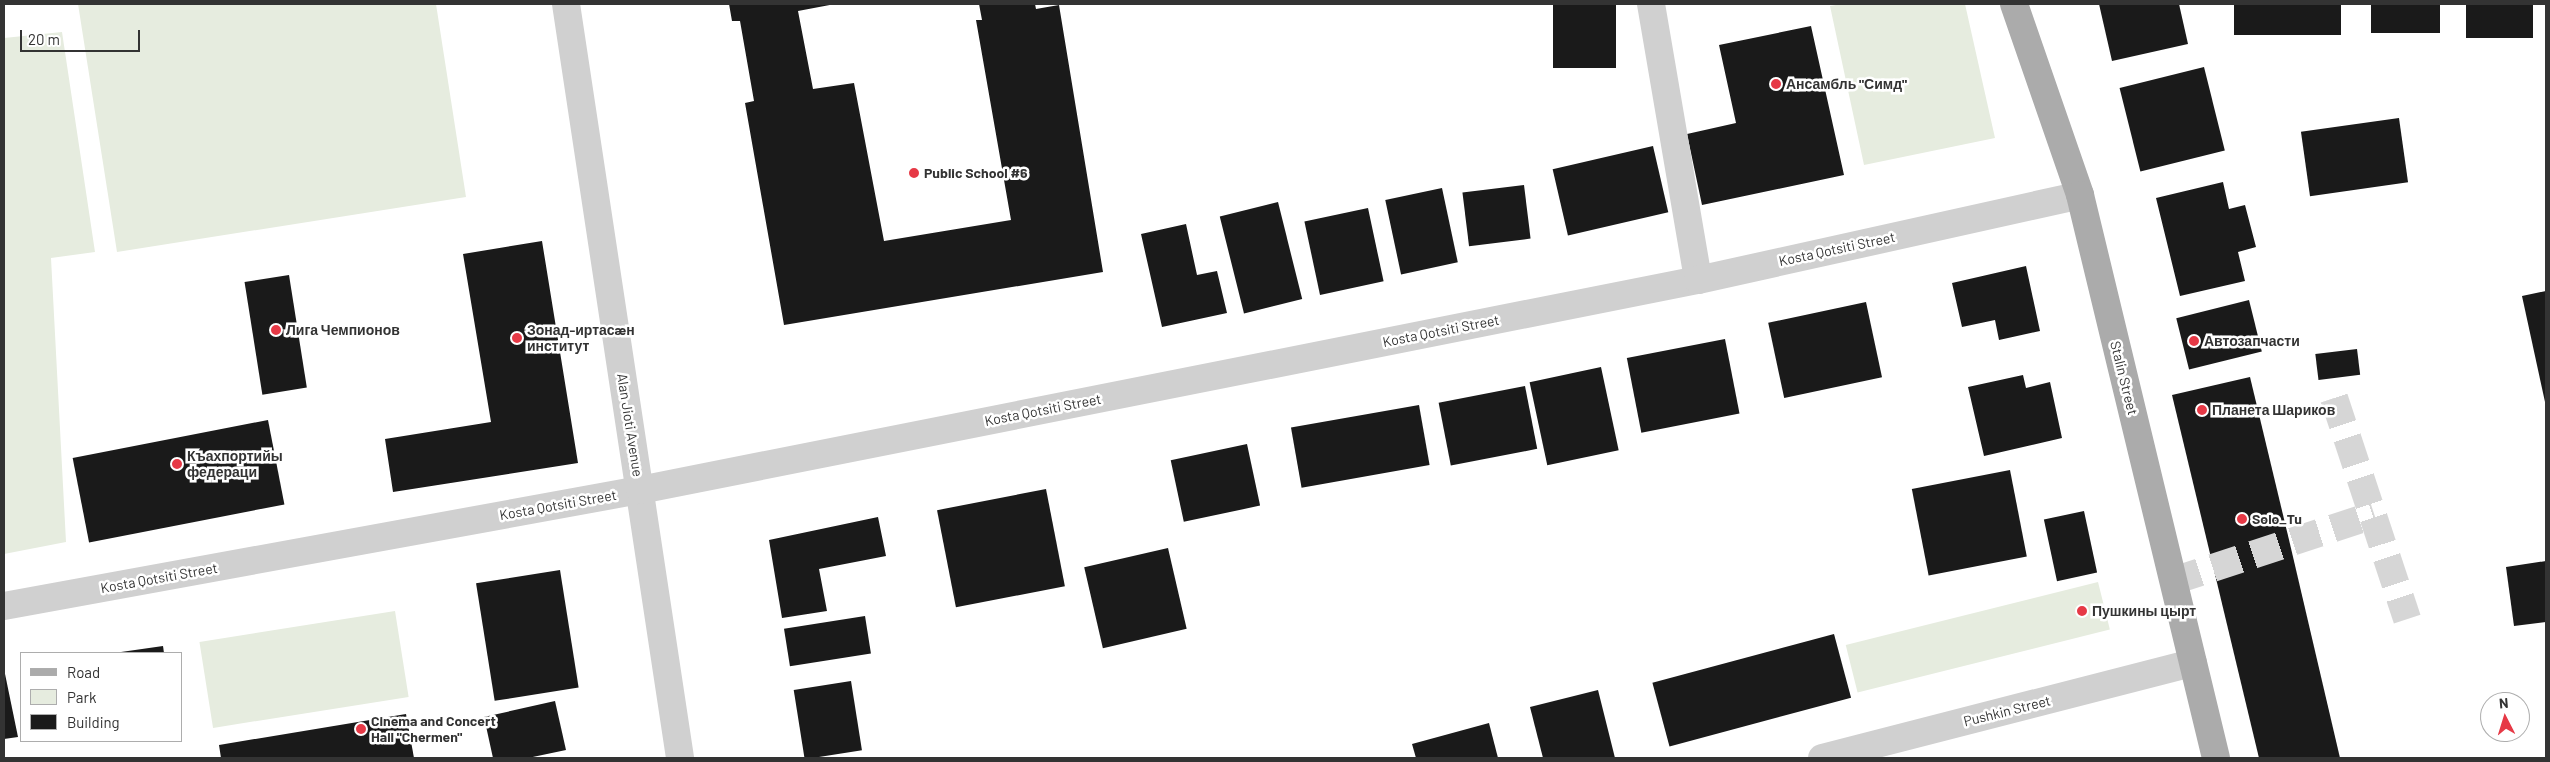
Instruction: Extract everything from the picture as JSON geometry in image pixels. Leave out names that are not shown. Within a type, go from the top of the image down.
[{"type":"main road","name":"Stalin Street","points":[[2014,4],[2080,195],[2216,758]]},
{"type":"street","name":"Alan Jioti Avenue","points":[[566,4],[680,758]]},
{"type":"street","points":[[1651,4],[1698,280]]},
{"type":"street","name":"Kosta Qotsiti Street","points":[[4,606],[640,490],[1698,280],[2080,195]]},
{"type":"street","name":"Pushkin Street","points":[[1822,758],[2193,663]]},
{"type":"green space","points":[[78,4],[436,4],[466,197],[117,252]]},
{"type":"green space","points":[[1842,4],[1965,4],[1995,138],[1864,165],[1830,6]]},
{"type":"green space","points":[[62,32],[95,252],[51,258],[66,542],[4,554],[4,38]]},
{"type":"green space","points":[[2098,582],[2110,630],[1858,692],[1846,645]]},
{"type":"green space","points":[[395,611],[409,697],[213,728],[199,642]]},
{"type":"building","points":[[729,4],[835,4],[798,11],[813,89],[854,83],[884,241],[1011,220],[976,20],[982,20],[979,4],[1035,4],[1036,9],[1059,5],[1103,272],[784,325],[745,103],[754,101],[740,21],[732,21]]},
{"type":"building","points":[[1553,4],[1616,4],[1616,68],[1553,68]]},
{"type":"building","points":[[2099,4],[2179,4],[2188,44],[2112,61]]},
{"type":"building","points":[[2234,4],[2341,4],[2341,35],[2234,35]]},
{"type":"building","points":[[2371,4],[2440,4],[2440,33],[2371,33]]},
{"type":"building","points":[[2466,4],[2533,4],[2533,38],[2466,38]]},
{"type":"building","name":"Ансамбль \"Симд\"","points":[[1811,26],[1844,175],[1702,205],[1687,134],[1736,123],[1719,45]]},
{"type":"building","points":[[2204,67],[2225,150],[2140,171],[2120,88]]},
{"type":"building","points":[[2399,118],[2408,182],[2310,196],[2301,132]]},
{"type":"building","points":[[1653,146],[1668,212],[1568,235],[1553,169]]},
{"type":"building","points":[[2223,182],[2229,209],[2245,205],[2256,247],[2238,252],[2245,281],[2180,296],[2156,198]]},
{"type":"building","points":[[1524,185],[1531,239],[1469,246],[1462,193]]},
{"type":"building","points":[[1442,188],[1458,262],[1401,274],[1385,200]]},
{"type":"building","points":[[1278,202],[1302,299],[1244,314],[1220,217]]},
{"type":"building","points":[[1368,208],[1384,281],[1320,295],[1304,222]]},
{"type":"building","points":[[1186,224],[1197,275],[1217,271],[1227,313],[1162,327],[1141,234]]},
{"type":"building","name":"Зонад-иртасæн институт","points":[[542,241],[578,463],[393,492],[385,439],[491,422],[463,254]]},
{"type":"building","points":[[2026,266],[2040,331],[1999,340],[1995,320],[1962,327],[1952,283]]},
{"type":"building","points":[[289,275],[307,388],[262,395],[245,282]]},
{"type":"building","points":[[2546,291],[2546,402],[2545,402],[2522,296]]},
{"type":"building","points":[[2249,300],[2262,351],[2189,370],[2176,318]]},
{"type":"building","points":[[1866,302],[1882,377],[1784,398],[1768,323]]},
{"type":"building","points":[[1725,339],[1740,414],[1641,433],[1627,358]]},
{"type":"building","points":[[2357,349],[2360,375],[2318,380],[2315,354]]},
{"type":"building","points":[[1601,367],[1619,450],[1547,465],[1530,382]]},
{"type":"building","points":[[2023,375],[2026,388],[2050,382],[2062,438],[1984,456],[1968,387]]},
{"type":"building","points":[[2250,377],[2340,758],[2259,758],[2172,395]]},
{"type":"building","points":[[1525,386],[1537,449],[1451,466],[1439,403]]},
{"type":"building","points":[[1419,405],[1430,465],[1302,488],[1291,428]]},
{"type":"building","name":"Къахпортийы федераци","points":[[268,420],[284,504],[89,542],[73,458]]},
{"type":"building","points":[[1247,444],[1260,506],[1184,522],[1171,460]]},
{"type":"building","points":[[2010,470],[2027,556],[1929,575],[1912,489]]},
{"type":"building","points":[[1046,489],[1065,586],[956,607],[937,510]]},
{"type":"building","points":[[2084,511],[2097,573],[2057,581],[2044,520]]},
{"type":"building","points":[[878,517],[886,556],[819,569],[827,611],[782,618],[769,540]]},
{"type":"building","points":[[1168,548],[1187,629],[1103,648],[1084,567]]},
{"type":"building","points":[[2546,561],[2546,622],[2514,626],[2506,567]]},
{"type":"building","points":[[560,570],[579,688],[495,701],[476,583]]},
{"type":"building","points":[[865,616],[871,654],[790,666],[784,629]]},
{"type":"building","points":[[1834,634],[1851,698],[1669,746],[1652,683]]},
{"type":"building","points":[[163,646],[164,652],[121,652]]},
{"type":"building","points":[[4,669],[18,737],[4,739]]},
{"type":"building","points":[[851,681],[862,750],[804,758],[794,690]]},
{"type":"building","points":[[1598,690],[1615,758],[1543,758],[1530,707]]},
{"type":"building","points":[[555,701],[566,750],[528,758],[493,758],[484,717]]},
{"type":"building","name":"Cinema and Concert Hall \"Chermen\"","points":[[406,714],[414,758],[221,758],[219,745]]},
{"type":"building","points":[[1489,723],[1498,758],[1416,758],[1412,744]]},
{"type":"tunnel","points":[[2334,398],[2407,619]]},
{"type":"tunnel","points":[[2173,581],[2374,515]]},
{"type":"place","name":"Ансамбль \"Симд\"","points":[[1776,84]]},
{"type":"place","name":"Public School #6","points":[[914,173]]},
{"type":"place","name":"Лига Чемпионов","points":[[276,330]]},
{"type":"place","name":"Зонад-иртасæн институт","points":[[517,338]]},
{"type":"place","name":"Автозапчасти","points":[[2194,341]]},
{"type":"place","name":"Планета Шариков","points":[[2202,410]]},
{"type":"place","name":"Къахпортийы федераци","points":[[177,464]]},
{"type":"place","name":"Solo_Tu","points":[[2242,519]]},
{"type":"place","name":"Пушкины цырт","points":[[2082,611]]},
{"type":"place","name":"Cinema and Concert Hall \"Chermen\"","points":[[361,729]]}]
